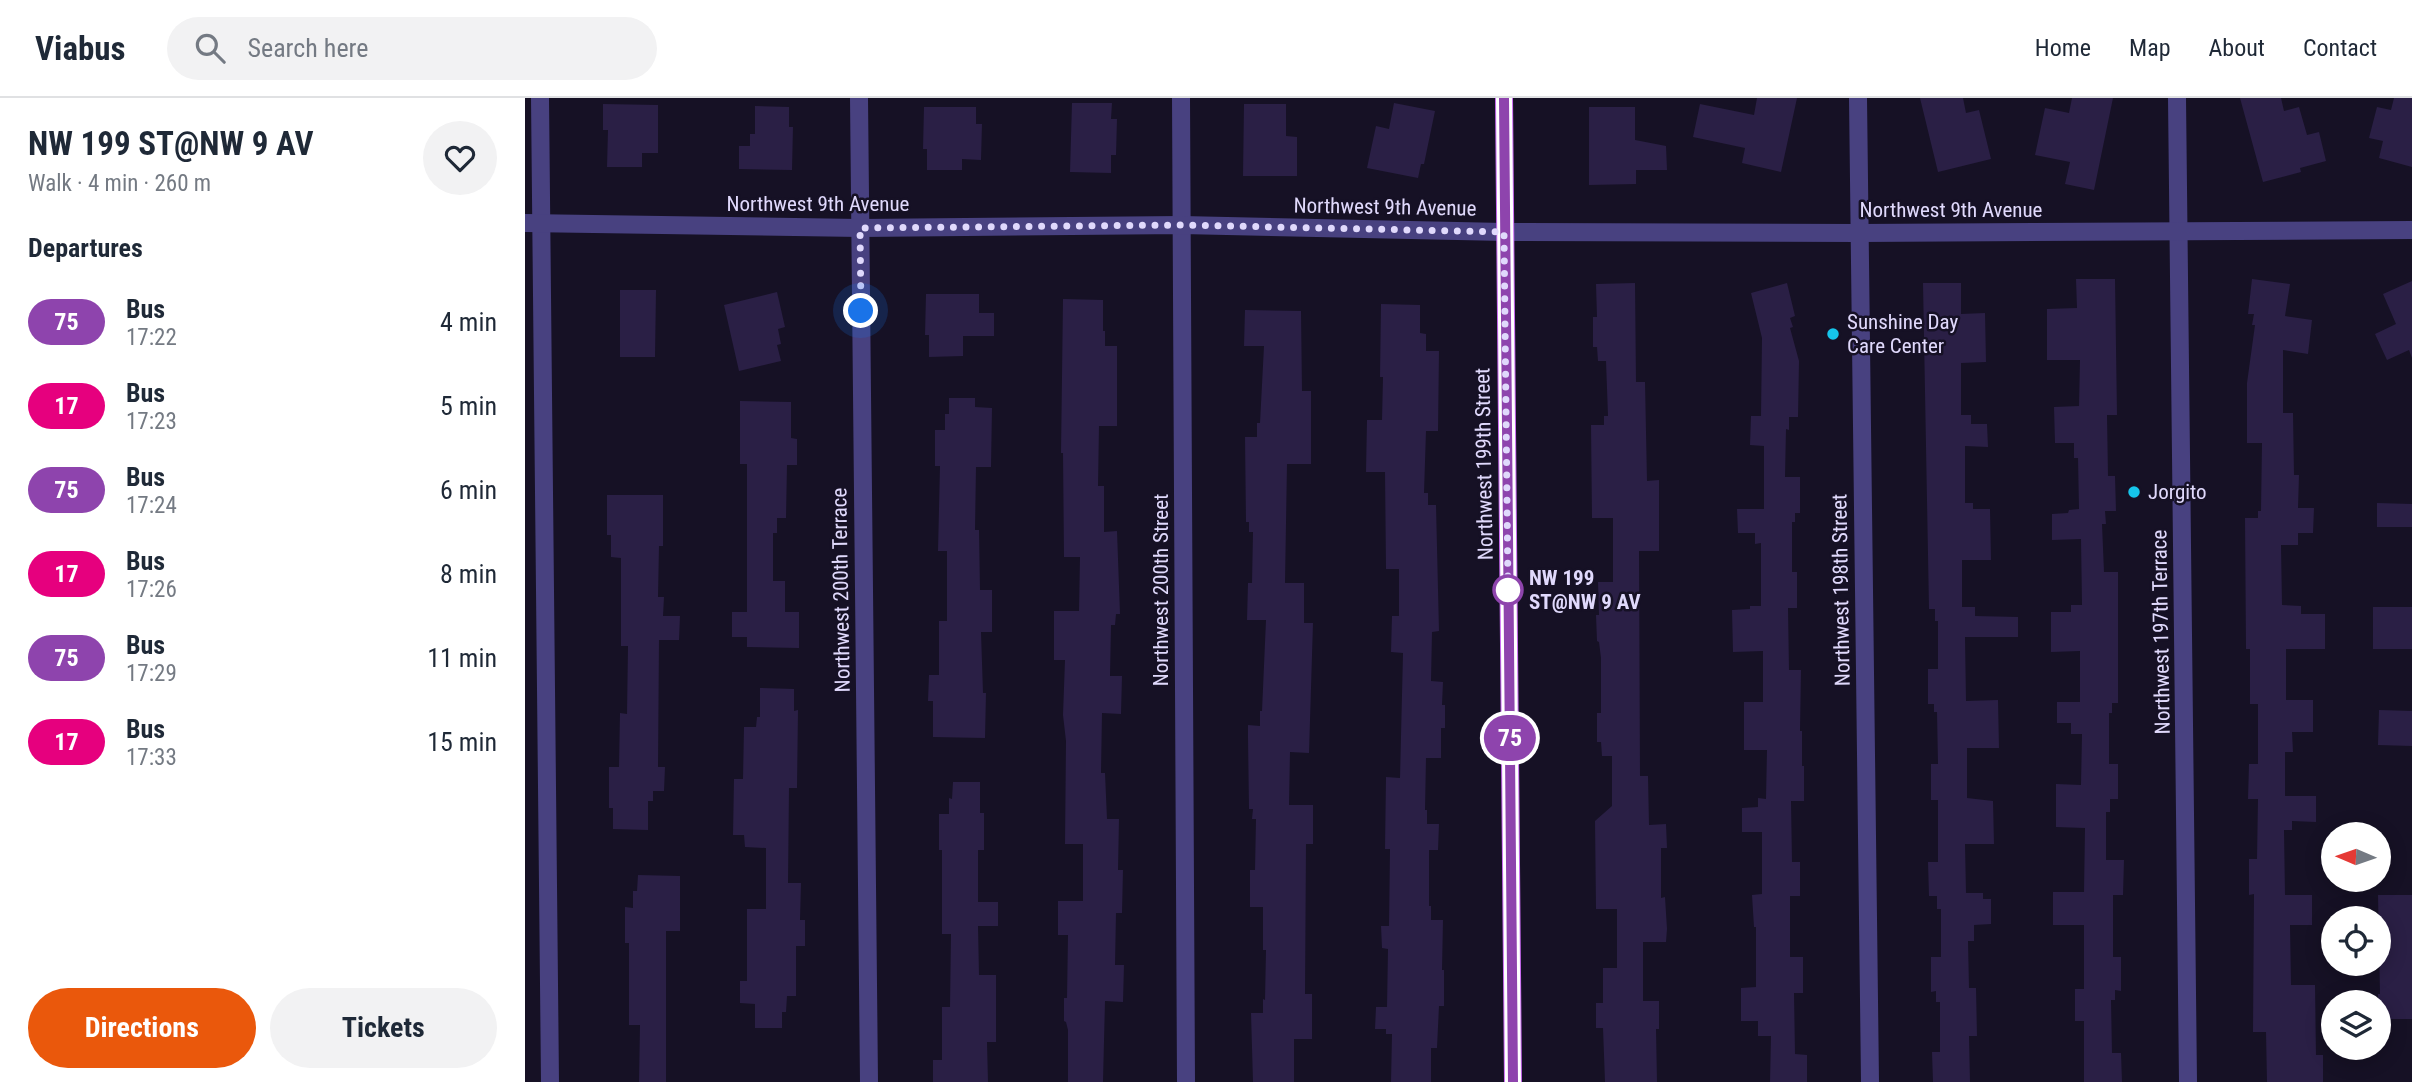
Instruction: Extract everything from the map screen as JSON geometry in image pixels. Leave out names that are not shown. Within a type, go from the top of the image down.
[{"type":"main road","name":"Northwest 199th Street","points":[[1504,98],[1513,1082]]},
{"type":"street","points":[[540,98],[533,223],[550,1082]]},
{"type":"street","name":"Northwest 200th Terrace","points":[[859,98],[869,1082]]},
{"type":"street","name":"Northwest 200th Street","points":[[1181,98],[1187,1082]]},
{"type":"street","name":"Northwest 198th Street","points":[[1858,98],[1870,1082]]},
{"type":"street","name":"Northwest 197th Terrace","points":[[2176,98],[2188,1082]]},
{"type":"street","name":"Northwest 9th Avenue","points":[[533,223],[860,228],[1182,225],[1504,232],[2179,233],[2412,230]]},
{"type":"building","points":[[1757,98],[1797,98],[1781,172],[1742,163],[1745,148],[1693,137],[1700,104],[1754,115]]},
{"type":"building","points":[[1920,98],[1963,98],[1966,113],[1979,110],[1991,159],[1938,172]]},
{"type":"building","points":[[2072,98],[2113,98],[2094,190],[2065,184],[2070,162],[2035,155],[2045,108],[2069,113]]},
{"type":"building","points":[[2240,98],[2281,98],[2284,111],[2299,107],[2307,135],[2319,132],[2326,161],[2300,168],[2301,172],[2263,182]]},
{"type":"building","points":[[2394,98],[2412,98],[2412,167],[2379,158],[2383,141],[2369,138],[2377,107],[2391,110]]},
{"type":"building","points":[[1072,103],[1112,103],[1111,119],[1117,119],[1116,155],[1111,155],[1111,173],[1070,172]]},
{"type":"building","points":[[1394,103],[1435,111],[1424,164],[1421,164],[1418,178],[1367,168],[1376,126],[1389,129]]},
{"type":"building","points":[[603,104],[658,105],[658,153],[642,153],[642,167],[607,167],[608,130],[603,130]]},
{"type":"building","points":[[1244,104],[1286,104],[1286,136],[1297,137],[1297,176],[1243,176]]},
{"type":"building","points":[[755,106],[789,107],[789,127],[793,127],[792,170],[739,169],[739,146],[750,146],[750,134],[755,134]]},
{"type":"building","points":[[924,107],[976,107],[976,124],[982,124],[981,160],[962,159],[962,170],[927,170],[927,149],[923,149]]},
{"type":"building","points":[[1589,107],[1635,107],[1635,140],[1666,146],[1667,170],[1636,170],[1636,184],[1589,185]]},
{"type":"building","points":[[2076,279],[2115,279],[2117,415],[2107,415],[2108,476],[2115,476],[2116,511],[2105,511],[2106,524],[2102,524],[2104,572],[2118,572],[2118,703],[2112,703],[2112,713],[2109,713],[2109,764],[2118,764],[2118,799],[2110,799],[2110,812],[2106,812],[2106,860],[2124,860],[2123,895],[2113,895],[2113,957],[2121,957],[2121,991],[2115,990],[2115,1000],[2111,1000],[2112,1053],[2121,1053],[2122,1082],[2084,1082],[2084,1021],[2075,1021],[2075,989],[2084,989],[2084,925],[2053,925],[2053,892],[2084,892],[2085,828],[2056,827],[2056,784],[2081,785],[2082,734],[2071,734],[2071,723],[2057,723],[2057,702],[2080,702],[2080,651],[2051,652],[2051,612],[2071,612],[2071,605],[2082,605],[2081,539],[2052,540],[2052,514],[2079,509],[2078,458],[2074,458],[2074,443],[2055,443],[2054,407],[2079,406],[2080,360],[2047,360],[2047,309],[2077,308]]},
{"type":"building","points":[[2252,279],[2290,284],[2285,316],[2312,320],[2308,354],[2283,350],[2283,413],[2293,413],[2294,475],[2299,475],[2298,508],[2314,508],[2313,533],[2298,533],[2298,545],[2281,545],[2282,605],[2301,606],[2301,614],[2325,614],[2325,649],[2286,649],[2286,700],[2313,700],[2313,732],[2292,732],[2293,752],[2285,752],[2285,796],[2316,796],[2316,822],[2292,821],[2292,830],[2284,830],[2285,895],[2312,895],[2312,925],[2290,925],[2291,985],[2315,985],[2316,1055],[2321,1055],[2323,1060],[2323,1082],[2267,1082],[2266,1032],[2253,1032],[2254,894],[2249,895],[2249,859],[2257,859],[2258,799],[2248,799],[2249,764],[2258,764],[2258,704],[2250,704],[2250,649],[2246,649],[2245,518],[2258,518],[2258,511],[2261,511],[2262,443],[2247,443],[2247,383],[2255,325],[2252,325],[2254,314],[2248,314]]},
{"type":"building","points":[[2412,281],[2412,358],[2409,350],[2387,360],[2375,334],[2396,324],[2383,294]]},
{"type":"building","points":[[1635,283],[1636,382],[1645,382],[1647,481],[1659,480],[1659,551],[1639,551],[1640,776],[1648,776],[1649,825],[1666,824],[1667,848],[1661,848],[1661,898],[1665,897],[1667,929],[1666,942],[1643,942],[1643,1001],[1659,1001],[1659,1029],[1656,1029],[1657,1082],[1605,1082],[1603,1028],[1596,1028],[1596,1003],[1603,1003],[1603,968],[1617,968],[1617,909],[1596,909],[1595,821],[1612,806],[1612,756],[1602,756],[1601,742],[1597,742],[1597,713],[1601,713],[1601,658],[1596,615],[1599,615],[1598,582],[1613,582],[1613,518],[1592,518],[1591,425],[1604,425],[1604,416],[1608,416],[1606,361],[1598,361],[1597,347],[1593,347],[1593,317],[1597,317],[1596,284]]},
{"type":"building","points":[[1787,283],[1795,316],[1790,318],[1793,327],[1790,328],[1799,361],[1798,417],[1789,417],[1789,430],[1786,429],[1785,477],[1800,477],[1800,513],[1795,513],[1795,522],[1792,522],[1792,572],[1797,572],[1797,608],[1788,608],[1789,670],[1801,670],[1800,731],[1804,766],[1804,801],[1791,801],[1792,862],[1800,862],[1800,896],[1790,896],[1790,957],[1803,957],[1803,993],[1794,993],[1795,1054],[1807,1055],[1807,1082],[1770,1082],[1771,1036],[1758,1036],[1758,1021],[1741,1021],[1741,988],[1756,987],[1756,927],[1752,895],[1762,894],[1762,832],[1742,832],[1742,808],[1758,807],[1758,798],[1766,799],[1767,750],[1744,750],[1744,702],[1763,702],[1763,651],[1733,652],[1732,610],[1761,606],[1761,543],[1755,544],[1755,533],[1738,533],[1737,509],[1764,509],[1764,446],[1750,445],[1751,416],[1761,416],[1762,338],[1751,293]]},
{"type":"building","points":[[1923,283],[1961,283],[1961,314],[1985,313],[1986,362],[1961,363],[1961,415],[1971,415],[1971,424],[1987,424],[1988,447],[1965,446],[1965,503],[1973,503],[1973,509],[1990,509],[1991,560],[1962,560],[1962,607],[1975,607],[1975,616],[2018,617],[2018,637],[1965,637],[1966,701],[1998,700],[1999,748],[1967,748],[1967,798],[1993,801],[1994,844],[1965,844],[1966,893],[1983,893],[1983,899],[1991,899],[1991,924],[1974,925],[1974,941],[1968,941],[1969,988],[1976,988],[1977,1036],[1969,1036],[1970,1082],[1933,1082],[1932,1052],[1940,1052],[1940,1002],[1936,1002],[1936,991],[1931,992],[1931,957],[1941,957],[1941,909],[1937,909],[1937,896],[1929,896],[1928,862],[1938,862],[1938,800],[1931,800],[1931,764],[1938,764],[1937,712],[1934,712],[1934,704],[1928,704],[1928,669],[1938,669],[1938,621],[1935,621],[1935,609],[1929,609]]},
{"type":"building","points":[[620,290],[656,290],[655,357],[620,357]]},
{"type":"building","points":[[777,292],[785,327],[778,329],[781,344],[777,345],[781,361],[739,371],[724,305]]},
{"type":"building","points":[[926,294],[979,294],[979,313],[994,313],[994,336],[963,336],[963,356],[929,357],[929,335],[925,335]]},
{"type":"building","points":[[1063,299],[1103,300],[1105,346],[1117,346],[1117,426],[1099,426],[1098,486],[1104,486],[1104,532],[1117,531],[1120,614],[1116,614],[1115,625],[1111,625],[1110,676],[1122,676],[1121,714],[1102,713],[1101,773],[1105,773],[1107,819],[1119,819],[1118,870],[1123,870],[1122,913],[1116,913],[1115,965],[1124,965],[1123,1002],[1105,1001],[1103,1082],[1068,1082],[1068,1030],[1064,1021],[1064,998],[1067,998],[1068,935],[1058,935],[1058,901],[1083,901],[1083,844],[1065,844],[1065,660],[1054,660],[1054,611],[1079,611],[1080,557],[1064,557],[1061,453]]},
{"type":"building","points":[[1381,304],[1420,305],[1420,333],[1426,334],[1426,351],[1439,351],[1438,431],[1426,431],[1424,493],[1428,493],[1428,505],[1436,505],[1439,631],[1432,632],[1431,681],[1443,682],[1442,705],[1445,705],[1445,728],[1441,728],[1441,758],[1426,758],[1427,824],[1439,824],[1438,850],[1429,850],[1429,906],[1431,920],[1443,920],[1444,970],[1444,1006],[1439,1006],[1437,1048],[1431,1048],[1431,1082],[1391,1082],[1392,1034],[1386,1034],[1386,1029],[1375,1029],[1376,1007],[1387,1007],[1388,949],[1382,948],[1381,926],[1389,926],[1390,849],[1385,849],[1386,777],[1400,778],[1403,653],[1391,652],[1392,616],[1399,616],[1399,569],[1386,569],[1385,472],[1366,472],[1367,420],[1382,420]]},
{"type":"building","points":[[1245,310],[1301,311],[1302,391],[1311,391],[1311,464],[1287,464],[1285,583],[1304,583],[1304,623],[1313,623],[1309,753],[1290,752],[1289,805],[1313,805],[1313,844],[1306,844],[1305,994],[1312,994],[1312,1039],[1294,1039],[1294,1082],[1253,1082],[1251,1013],[1263,1013],[1266,950],[1263,950],[1263,907],[1250,907],[1250,870],[1255,870],[1256,819],[1252,819],[1253,809],[1249,809],[1248,725],[1260,726],[1266,620],[1247,620],[1248,583],[1252,583],[1253,532],[1249,532],[1249,522],[1246,522],[1245,437],[1257,437],[1257,423],[1260,423],[1264,346],[1244,346]]},
{"type":"building","points":[[949,398],[975,398],[975,407],[992,408],[991,467],[976,467],[975,530],[979,530],[980,590],[992,590],[992,632],[981,632],[983,693],[986,693],[985,738],[933,737],[933,701],[928,701],[929,675],[939,675],[939,621],[947,621],[947,551],[938,551],[940,466],[935,466],[935,430],[945,430]]},
{"type":"building","points":[[740,401],[791,402],[791,438],[797,439],[797,465],[787,465],[786,518],[777,518],[777,533],[773,533],[773,581],[785,581],[785,612],[799,612],[799,648],[747,647],[747,637],[732,637],[732,612],[747,612],[747,464],[740,464]]},
{"type":"building","points":[[607,495],[663,495],[663,546],[659,546],[658,597],[664,597],[663,616],[680,616],[679,640],[659,640],[658,767],[665,767],[664,791],[653,791],[653,801],[648,801],[648,830],[613,829],[613,808],[609,808],[609,767],[619,767],[620,713],[627,714],[628,646],[621,646],[621,558],[611,557],[611,535],[607,535]]},
{"type":"building","points":[[2377,503],[2412,504],[2412,527],[2377,527]]},
{"type":"building","points":[[2373,607],[2412,607],[2412,649],[2373,649]]},
{"type":"building","points":[[760,688],[794,689],[794,711],[798,710],[797,788],[789,788],[788,883],[801,883],[800,920],[805,920],[805,946],[796,946],[796,996],[787,996],[786,1012],[782,1012],[782,1028],[755,1028],[755,1004],[740,1003],[740,981],[747,981],[747,909],[766,909],[766,848],[745,847],[744,835],[733,835],[734,779],[743,779],[744,727],[756,727],[757,717],[760,717]]},
{"type":"building","points":[[2379,710],[2412,711],[2412,746],[2378,745]]},
{"type":"building","points":[[953,782],[980,782],[980,813],[984,813],[984,850],[978,850],[978,902],[998,902],[998,926],[978,926],[979,975],[996,975],[996,1042],[987,1042],[988,1082],[933,1082],[933,1060],[942,1060],[942,1007],[950,1007],[951,934],[942,934],[939,814],[949,814]]},
{"type":"building","points":[[638,875],[680,876],[680,931],[666,931],[666,1082],[639,1082],[640,1025],[629,1025],[629,943],[625,943],[625,907],[633,908],[633,891],[637,891]]},
{"type":"building","points":[[2378,895],[2412,895],[2412,1019],[2391,1019],[2391,990],[2380,990],[2380,976],[2391,976],[2391,906],[2378,906]]},
{"type":"bus line","name":"75","points":[[1504,98],[1513,1082]]},
{"type":"place","name":"Sunshine Day Care Center","points":[[1833,334]]},
{"type":"place","name":"Jorgito","points":[[2134,492]]},
{"type":"place","name":"NW 199 ST@NW 9 AV","points":[[1508,590]]},
{"type":"route","points":[[861,311],[860,228],[1182,225],[1504,232],[1508,590]]}]
